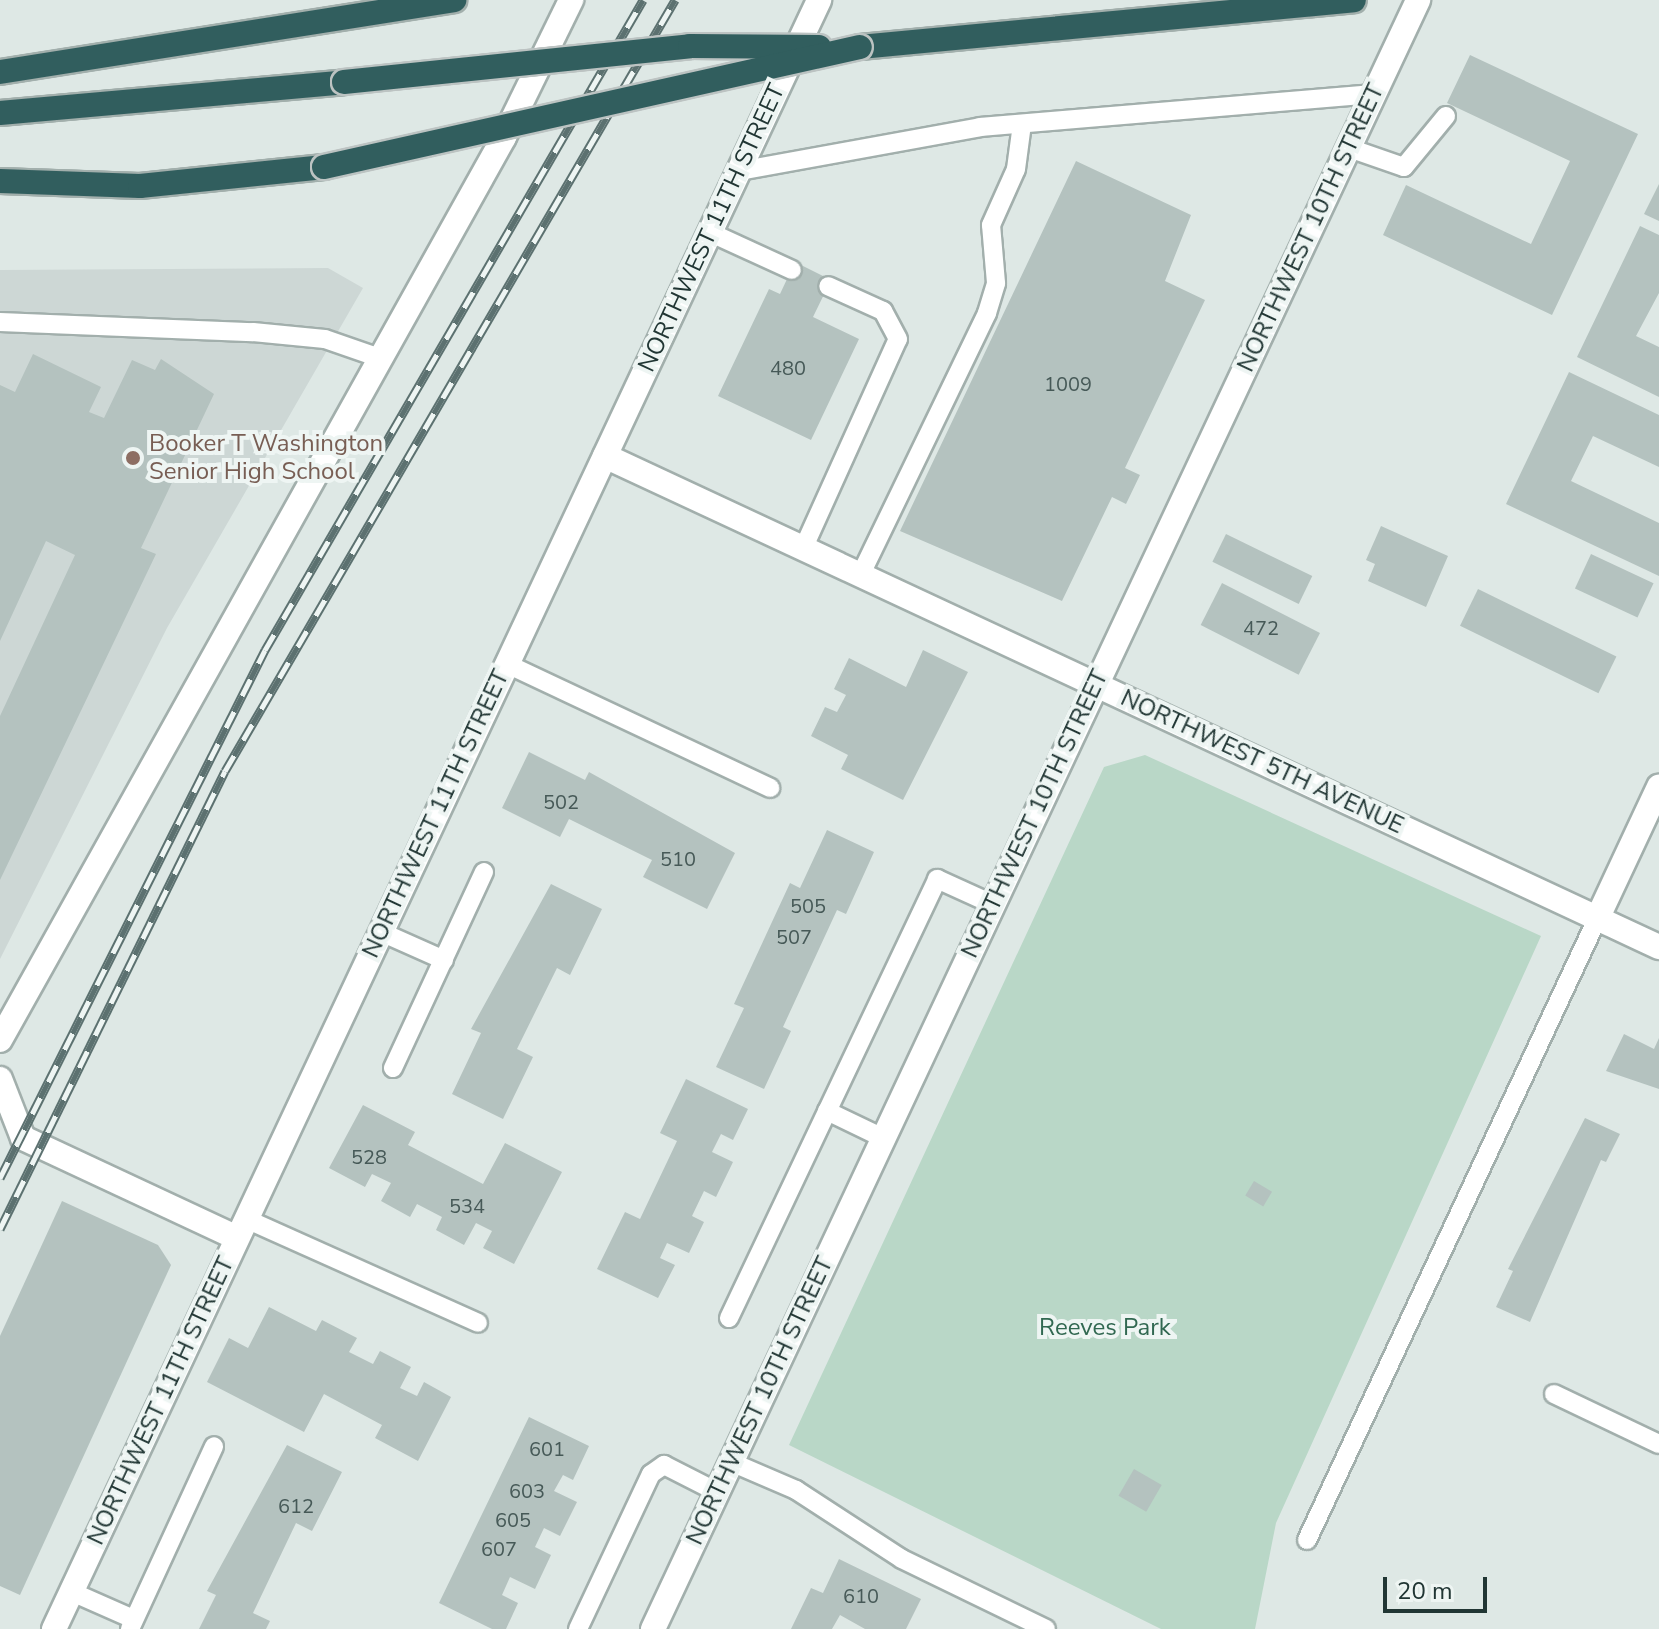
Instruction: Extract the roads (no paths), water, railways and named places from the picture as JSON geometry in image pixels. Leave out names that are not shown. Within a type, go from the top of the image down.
[{"type":"highway","points":[[0,72],[454,0]]},
{"type":"highway","points":[[0,113],[690,46],[860,47],[1354,0]]},
{"type":"highway","points":[[0,181],[140,186],[324,167],[860,47]]},
{"type":"street","points":[[0,1040],[504,137],[571,0]]},
{"type":"street","name":"NORTHWEST 11TH STREET","points":[[54,1629],[819,0]]},
{"type":"street","name":"NORTHWEST 10TH STREET","points":[[653,1629],[1418,0]]},
{"type":"street","name":"NORTHWEST 5TH AVENUE","points":[[605,456],[1659,947]]},
{"type":"street","points":[[1598,917],[1659,787]]},
{"type":"street","points":[[0,1079],[12,1140],[242,1228]]},
{"type":"lane","points":[[739,171],[1022,124],[1374,94]]},
{"type":"lane","points":[[1349,148],[1404,167],[1446,116]]},
{"type":"lane","points":[[860,576],[989,305],[996,270],[991,225],[1016,169],[1022,124]]},
{"type":"lane","points":[[709,232],[792,270]]},
{"type":"lane","points":[[803,549],[898,339],[883,311],[828,286]]},
{"type":"lane","points":[[0,322],[253,332],[325,339],[380,358]]},
{"type":"lane","points":[[507,664],[770,788]]},
{"type":"lane","points":[[393,1068],[484,872]]},
{"type":"lane","points":[[729,1318],[937,879],[992,904]]},
{"type":"lane","points":[[1307,1540],[1598,917]]},
{"type":"lane","points":[[381,932],[444,960]]},
{"type":"lane","points":[[827,1111],[883,1138]]},
{"type":"lane","points":[[242,1228],[478,1323]]},
{"type":"lane","points":[[1554,1394],[1659,1444]]},
{"type":"lane","points":[[72,1592],[129,1623],[214,1446]]},
{"type":"lane","points":[[731,1462],[796,1490],[902,1559],[1046,1629]]},
{"type":"lane","points":[[578,1629],[651,1474],[664,1465],[717,1492]]},
{"type":"railway","points":[[0,1178],[265,650],[643,0]]},
{"type":"railway","points":[[0,1229],[225,771],[675,0]]},
{"type":"place","name":"Booker T Washington Senior High School","points":[[133,458]]},
{"type":"park label","name":"Reeves Park","points":[[1105,1328]]}]
